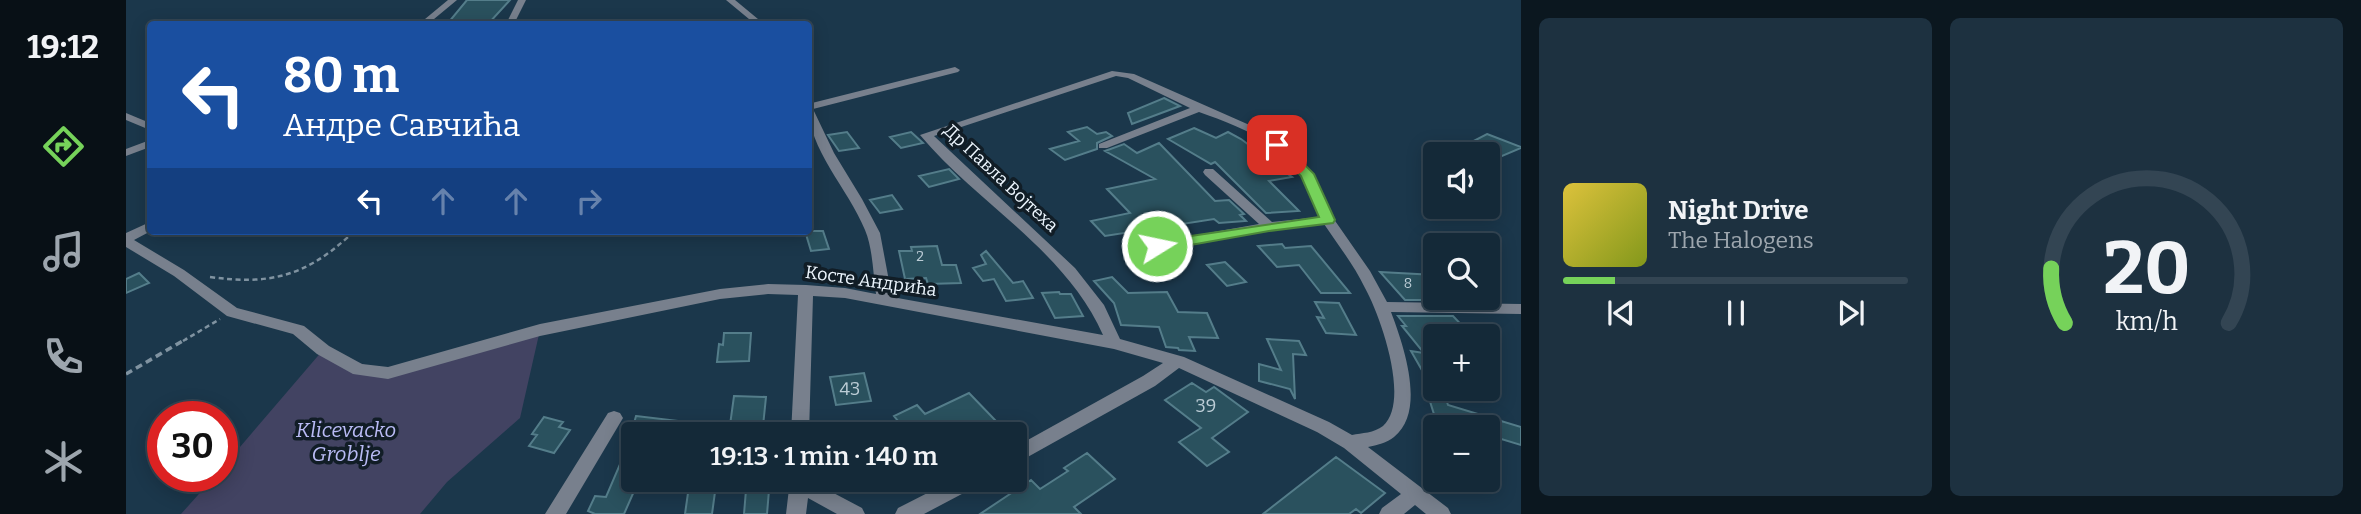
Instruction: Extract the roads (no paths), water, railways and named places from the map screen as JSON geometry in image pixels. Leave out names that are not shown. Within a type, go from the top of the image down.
[{"type":"street","points":[[427,21],[453,0]]},
{"type":"street","points":[[512,21],[522,0]]},
{"type":"street","points":[[732,0],[756,21]]},
{"type":"street","points":[[812,107],[955,70]]},
{"type":"street","name":"Др Павла Војтеха","points":[[1114,343],[1099,309],[1070,271],[926,135],[1115,73],[1131,76],[1199,108]]},
{"type":"street","points":[[1103,146],[1199,108],[1265,138],[1295,160],[1307,174],[1328,220],[1351,253],[1382,307],[1404,387],[1403,410],[1389,431],[1350,443]]},
{"type":"street","points":[[126,116],[147,126]]},
{"type":"street","points":[[812,117],[828,153],[870,225],[885,300]]},
{"type":"street","points":[[126,153],[147,144]]},
{"type":"street","points":[[1209,172],[1269,226]]},
{"type":"street","points":[[1157,246],[1269,226],[1328,220]]},
{"type":"street","points":[[126,240],[147,228]]},
{"type":"street","name":"Косте Андрића","points":[[126,240],[232,312],[298,330],[323,350],[359,370],[388,373],[540,330],[720,294],[768,289],[806,289],[885,300],[1114,343],[1178,361],[1290,410],[1350,443],[1441,514]]},
{"type":"street","points":[[800,422],[806,289]]},
{"type":"street","points":[[1382,307],[1521,309]]},
{"type":"street","points":[[1027,449],[1149,381],[1178,361]]},
{"type":"street","points":[[555,514],[614,418]]},
{"type":"street","points":[[796,514],[799,492]]},
{"type":"street","points":[[817,492],[855,514]]},
{"type":"street","points":[[905,514],[947,492]]},
{"type":"street","points":[[1390,514],[1415,494]]},
{"type":"park label","name":"Klicevacko Groblje","points":[[346,442]]}]
